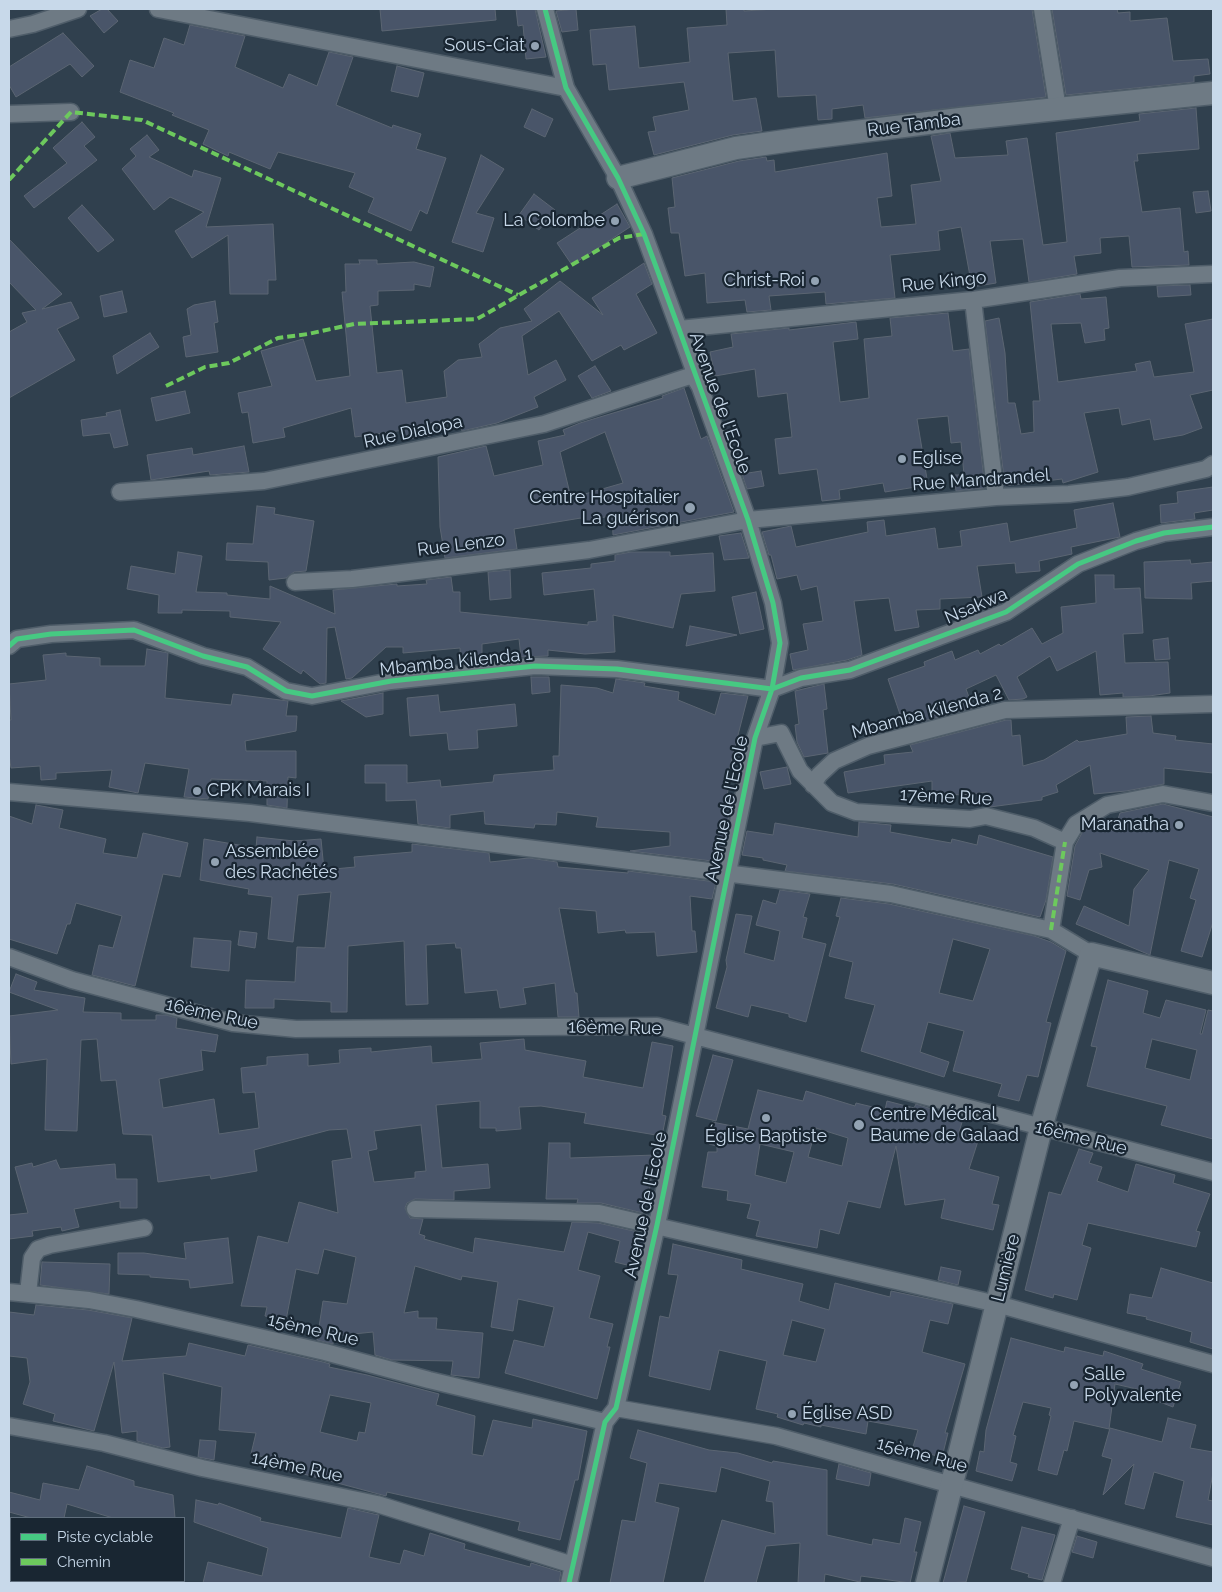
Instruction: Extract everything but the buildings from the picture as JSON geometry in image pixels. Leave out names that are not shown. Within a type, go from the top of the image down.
[{"type":"street","points":[[9,29],[33,24],[78,9]]},
{"type":"street","points":[[159,9],[566,88]]},
{"type":"street","name":"Avenue de l'Ecole","points":[[545,9],[566,88],[618,178],[644,234],[748,520],[773,603],[780,643],[772,689],[755,738],[657,1225],[616,1408],[606,1422],[569,1583]]},
{"type":"street","points":[[1042,9],[1058,109]]},
{"type":"street","name":"Rue Tamba","points":[[618,178],[736,148],[799,139],[1213,93]]},
{"type":"street","points":[[9,114],[71,112]]},
{"type":"street","name":"Rue Kingo","points":[[679,329],[973,300],[1120,278],[1213,274]]},
{"type":"street","points":[[973,300],[996,497]]},
{"type":"street","name":"Rue Dialopa","points":[[120,492],[264,482],[544,424],[694,375],[700,386]]},
{"type":"street","name":"Rue Mandrandel","points":[[748,520],[996,497],[1069,494],[1128,487],[1206,468],[1213,464]]},
{"type":"street","name":"Rue Lenzo","points":[[295,582],[352,579],[589,550],[748,520]]},
{"type":"street","name":"Nsakwa","points":[[772,689],[802,678],[850,670],[1006,612],[1078,564],[1136,540],[1164,533],[1213,527]]},
{"type":"street","name":"Mbamba Kilenda 1","points":[[9,646],[17,639],[50,634],[134,630],[203,656],[247,667],[286,691],[312,696],[391,681],[535,666],[617,669],[772,689]]},
{"type":"street","name":"Mbamba Kilenda 2","points":[[813,785],[820,774],[834,761],[868,746],[1005,710],[1213,704]]},
{"type":"street","name":"17ème Rue","points":[[755,738],[781,733],[800,772],[832,803],[856,812],[970,819],[986,816],[1034,828],[1065,842]]},
{"type":"street","points":[[9,792],[250,813],[891,894],[1051,930],[1091,954],[1213,984]]},
{"type":"street","points":[[1051,930],[1065,842],[1076,824],[1107,805],[1163,794],[1213,803]]},
{"type":"street","name":"Lumière","points":[[927,1583],[954,1484],[1041,1128],[1091,954]]},
{"type":"street","name":"16ème Rue","points":[[9,957],[72,980],[233,1023],[296,1029],[657,1026],[1213,1172]]},
{"type":"street","points":[[415,1208],[599,1213],[997,1304],[1213,1364]]},
{"type":"street","points":[[28,1292],[32,1258],[38,1249],[50,1245],[144,1228]]},
{"type":"street","name":"15ème Rue","points":[[9,1292],[28,1292],[136,1309],[325,1352],[429,1380],[606,1422]]},
{"type":"street","name":"15ème Rue","points":[[616,1408],[776,1436],[954,1484],[1213,1558]]},
{"type":"street","name":"14ème Rue","points":[[9,1426],[104,1443],[202,1468],[377,1504],[573,1565]]},
{"type":"street","points":[[1052,1583],[1072,1518]]},
{"type":"marked path","points":[[9,180],[71,112],[142,120],[518,295]]},
{"type":"marked path","points":[[166,386],[205,367],[229,363],[278,338],[308,334],[354,324],[477,319],[619,238],[644,234]]},
{"type":"marked path","points":[[1051,930],[1065,842]]},
{"type":"cycle path","points":[[545,9],[566,88],[618,178],[644,234],[748,520],[773,603],[780,643],[772,689],[755,738],[657,1225],[616,1408],[605,1422],[569,1583]]},
{"type":"cycle path","points":[[9,646],[17,639],[51,634],[134,630],[203,656],[247,667],[286,691],[312,696],[391,681],[535,666],[617,669],[772,689],[801,678],[850,670],[1006,612],[1078,564],[1136,541],[1164,533],[1213,527]]},
{"type":"place","name":"Sous-Ciat","points":[[535,46]]},
{"type":"place","name":"La Colombe","points":[[615,221]]},
{"type":"place","name":"Christ-Roi","points":[[815,281]]},
{"type":"place","name":"Eglise","points":[[902,459]]},
{"type":"place","name":"Centre Hospitalier La guérison","points":[[690,508]]},
{"type":"place","name":"CPK Marais I","points":[[197,791]]},
{"type":"place","name":"Maranatha","points":[[1179,825]]},
{"type":"place","name":"Assemblée des Rachétés","points":[[215,862]]},
{"type":"place","name":"Église Baptiste","points":[[766,1118]]},
{"type":"place","name":"Centre Médical Baume de Galaad","points":[[859,1125]]},
{"type":"place","name":"Salle Polyvalente","points":[[1074,1385]]},
{"type":"place","name":"Église ASD","points":[[792,1414]]}]
